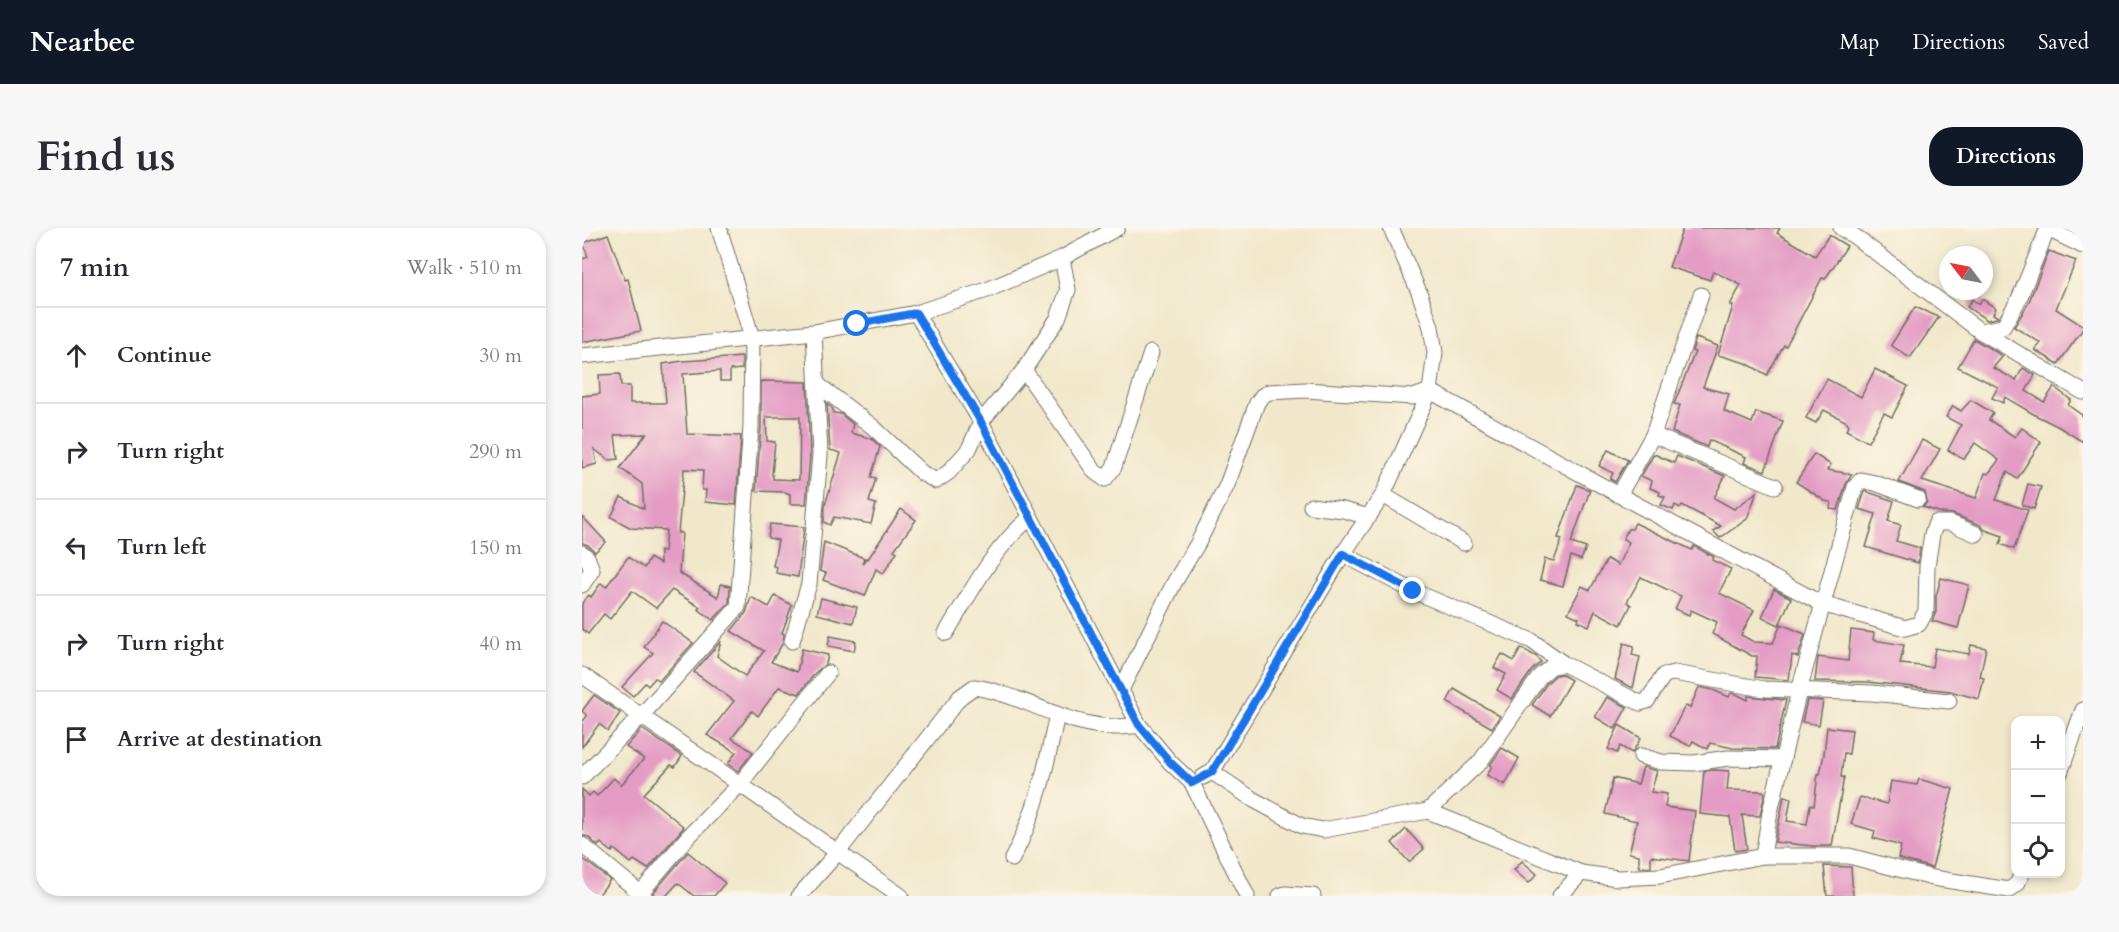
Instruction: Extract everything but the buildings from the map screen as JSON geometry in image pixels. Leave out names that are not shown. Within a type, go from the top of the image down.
[{"type":"street","points":[[582,777],[642,715],[738,607],[751,426],[752,338],[719,228]]},
{"type":"street","points":[[582,356],[814,332],[916,313],[987,290],[1062,258],[1118,228]]},
{"type":"street","points":[[1192,783],[1212,772],[1343,554],[1383,495],[1430,391],[1436,353],[1431,327],[1419,292],[1391,228]]},
{"type":"street","points":[[1841,228],[1980,331],[2083,392]]},
{"type":"street","points":[[1980,331],[2003,327],[2019,299],[2048,229],[2083,246]]},
{"type":"street","points":[[817,384],[873,427],[922,473],[936,481],[949,472],[969,449],[981,422],[1024,370],[1058,318],[1068,290],[1062,258]]},
{"type":"street","points":[[1619,495],[1653,435],[1701,295]]},
{"type":"street","points":[[916,313],[981,422],[1139,725],[1170,762],[1192,783],[1247,896]]},
{"type":"street","points":[[792,641],[809,584],[820,455],[814,332]]},
{"type":"street","points":[[1024,370],[1095,472],[1105,479],[1114,467],[1151,353]]},
{"type":"street","points":[[1121,690],[1174,583],[1198,543],[1227,484],[1257,403],[1269,392],[1305,390],[1413,397],[1430,391],[1822,603],[1905,628],[1919,624],[1926,611],[1927,566],[1936,523],[1950,523],[1976,534]]},
{"type":"street","points":[[1653,435],[1775,486]]},
{"type":"street","points":[[1763,856],[1770,812],[1799,691],[1855,487],[1861,480],[1918,499]]},
{"type":"street","points":[[1383,495],[1464,543]]},
{"type":"street","points":[[1311,506],[1343,510],[1369,517]]},
{"type":"street","points":[[946,633],[997,552],[1012,532],[1030,518]]},
{"type":"street","points":[[582,553],[592,570],[582,585]]},
{"type":"street","points":[[1343,554],[1413,591],[1532,641],[1564,664],[1640,703],[1647,701],[1664,675],[1674,673],[1764,688],[1872,693],[1949,701]]},
{"type":"street","points":[[1428,811],[1480,762],[1540,676],[1552,666],[1564,664]]},
{"type":"street","points":[[582,845],[641,895],[687,838],[739,785],[828,673]]},
{"type":"street","points":[[582,675],[900,896]]},
{"type":"street","points":[[799,896],[838,852],[960,697],[974,687],[991,689],[1087,723],[1115,727],[1139,725]]},
{"type":"street","points":[[2062,770],[2083,710]]},
{"type":"street","points":[[1012,859],[1024,836],[1045,771],[1057,714]]},
{"type":"street","points":[[1641,756],[1661,762],[1694,763],[1728,758],[1783,759]]},
{"type":"street","points":[[1212,772],[1254,800],[1302,826],[1323,830],[1428,811],[1581,873],[1618,878],[1660,876],[1763,856],[1849,856],[1933,878],[2008,890],[2017,884],[2020,878]]},
{"type":"street","points":[[1560,896],[1581,873]]},
{"type":"street","points":[[1280,896],[1285,894],[1313,896]]},
{"type":"route","points":[[857,324],[916,313],[981,422],[1139,725],[1170,762],[1192,783],[1212,772],[1343,554],[1413,591]]}]
